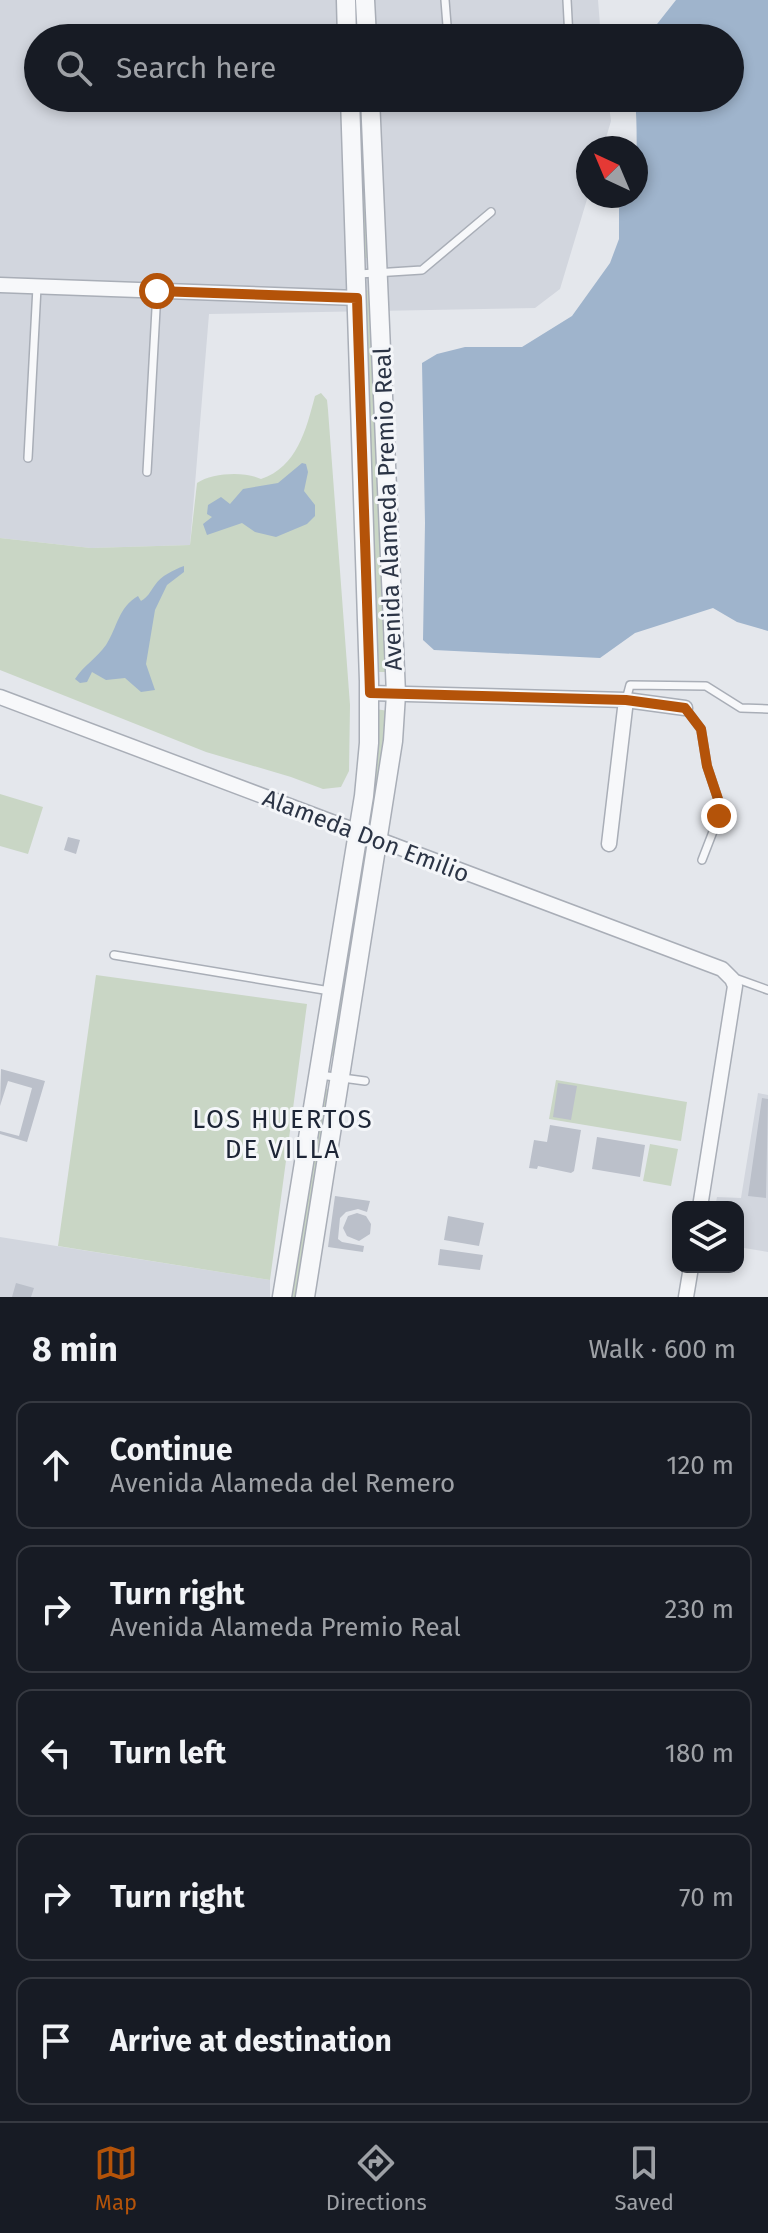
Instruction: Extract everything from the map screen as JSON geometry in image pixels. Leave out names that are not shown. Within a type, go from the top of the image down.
[{"type":"street","points":[[346,0],[347,24]]},
{"type":"street","points":[[365,0],[366,24]]},
{"type":"street","name":"Avenida Alameda Premio Real","points":[[282,1297],[369,743],[370,693],[350,112]]},
{"type":"street","name":"Avenida Alameda Premio Real","points":[[305,1297],[393,741],[396,694],[371,112]]},
{"type":"street","points":[[0,285],[357,298]]},
{"type":"street","points":[[370,693],[626,700],[685,708]]},
{"type":"street","name":"Alameda Don Emilio","points":[[0,697],[722,969],[730,976]]},
{"type":"street","points":[[609,844],[626,700]]},
{"type":"street","points":[[701,1201],[734,991],[730,976]]},
{"type":"street","points":[[686,1297],[690,1273]]},
{"type":"lane","points":[[445,0],[447,24]]},
{"type":"lane","points":[[567,0],[568,24]]},
{"type":"lane","points":[[356,274],[422,270],[491,212]]},
{"type":"lane","points":[[28,458],[37,287]]},
{"type":"lane","points":[[147,472],[157,291]]},
{"type":"lane","points":[[626,700],[630,685],[697,685],[706,686],[741,708],[768,709]]},
{"type":"lane","points":[[685,708],[701,729],[707,766],[719,802],[719,816],[702,860]]},
{"type":"lane","points":[[114,955],[332,991]]},
{"type":"lane","points":[[730,976],[768,990]]},
{"type":"lane","points":[[318,1074],[365,1081]]},
{"type":"shaded area","points":[[0,0],[598,0],[600,24],[24,24],[24,112],[610,112],[611,121],[607,136],[576,136],[576,208],[584,208],[560,289],[535,308],[209,314],[190,545],[91,548],[0,538]]},
{"type":"shaded area","points":[[758,1093],[768,1095],[768,1252],[744,1248],[744,1201],[716,1201],[717,1197],[741,1198]]},
{"type":"shaded area","points":[[0,1237],[270,1280],[270,1297],[0,1297]]},
{"type":"green space","points":[[358,112],[365,112],[371,258],[363,258]]},
{"type":"green space","points":[[365,290],[372,291],[388,672],[375,672]]},
{"type":"green space","points":[[321,393],[327,400],[328,410],[350,705],[349,771],[341,787],[323,789],[206,752],[0,670],[0,538],[91,548],[190,545],[197,483],[219,475],[237,474],[261,479],[283,466],[298,446],[315,396]]},
{"type":"green space","points":[[376,709],[388,711],[376,810],[368,809]]},
{"type":"green space","points":[[0,794],[43,807],[28,854],[0,846]]},
{"type":"green space","points":[[360,849],[371,850],[338,1057],[328,1055]]},
{"type":"green space","points":[[96,975],[307,1004],[270,1280],[58,1246]]},
{"type":"green space","points":[[556,1080],[687,1102],[681,1141],[549,1119]]},
{"type":"green space","points":[[321,1088],[331,1090],[299,1297],[290,1297]]},
{"type":"green space","points":[[650,1144],[678,1149],[671,1186],[643,1181]]},
{"type":"water","points":[[676,0],[768,0],[768,631],[737,622],[713,608],[635,633],[600,658],[434,650],[423,640],[425,523],[422,363],[437,354],[465,347],[522,347],[572,316],[610,263],[619,239],[619,208],[648,208],[648,136],[637,136],[636,112],[744,112],[744,24],[657,24]]},
{"type":"water","points":[[302,463],[306,464],[308,472],[304,491],[315,505],[315,516],[307,524],[276,537],[255,532],[242,523],[207,535],[203,524],[212,517],[207,514],[208,505],[221,497],[230,504],[243,489],[278,483]]},
{"type":"water","points":[[184,566],[184,572],[167,585],[155,610],[146,664],[155,690],[141,692],[125,678],[106,680],[92,672],[87,682],[80,683],[75,679],[106,645],[126,606],[138,596],[141,601],[144,599],[161,579]]},
{"type":"building","points":[[68,837],[80,840],[76,854],[64,850]]},
{"type":"building","points":[[1,1069],[45,1081],[27,1142],[0,1134],[0,1131],[19,1136],[32,1088],[8,1081],[0,1106]]},
{"type":"building","points":[[558,1083],[577,1086],[571,1120],[553,1117]]},
{"type":"building","points":[[762,1098],[768,1099],[766,1198],[748,1196]]},
{"type":"building","points":[[550,1125],[581,1130],[574,1171],[571,1173],[538,1166],[537,1169],[529,1168],[534,1140],[547,1142]]},
{"type":"building","points":[[597,1137],[645,1145],[640,1177],[592,1169]]},
{"type":"building","points":[[335,1196],[370,1201],[367,1212],[358,1209],[346,1212],[340,1218],[338,1239],[364,1246],[363,1252],[328,1247]]},
{"type":"building","points":[[357,1213],[366,1216],[371,1224],[370,1234],[359,1241],[347,1236],[343,1228],[348,1216]]},
{"type":"building","points":[[448,1216],[484,1223],[479,1246],[444,1240]]},
{"type":"building","points":[[440,1249],[483,1255],[480,1270],[438,1265]]},
{"type":"building","points":[[16,1283],[34,1288],[31,1297],[12,1297]]},
{"type":"district","name":"LOS HUERTOS DE VILLA","points":[[283,1134]]},
{"type":"route","points":[[157,291],[357,298],[370,693],[626,700],[685,708],[701,729],[707,766],[719,802],[719,816]]}]
